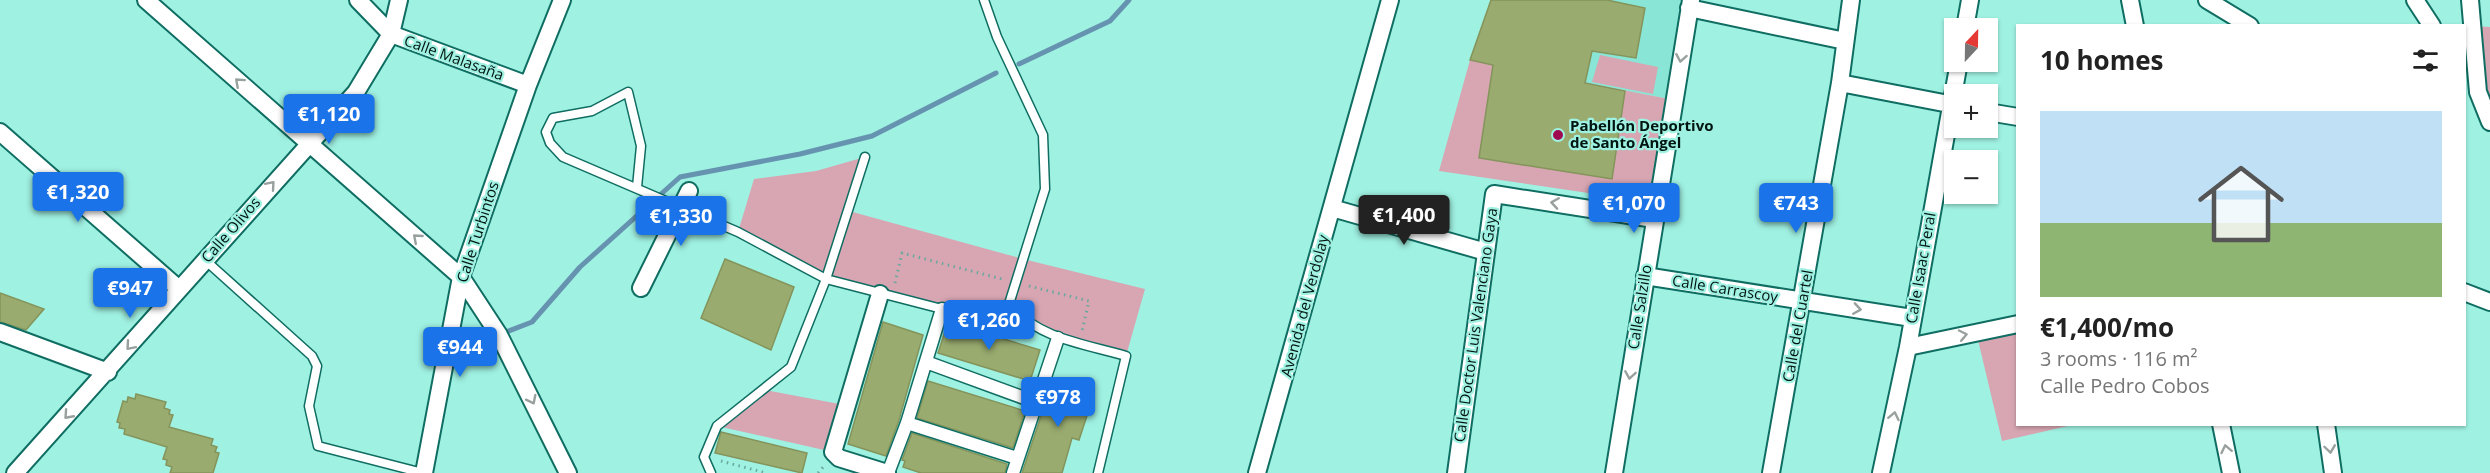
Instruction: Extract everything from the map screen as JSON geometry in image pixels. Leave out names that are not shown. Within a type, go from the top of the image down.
[{"type":"street","points":[[146,0],[461,277],[499,335],[568,473]]},
{"type":"street","name":"Calle Malasaña","points":[[358,0],[391,34],[528,85]]},
{"type":"street","name":"Calle Olivos","points":[[15,473],[108,372],[307,143],[356,92],[391,34],[399,0]]},
{"type":"street","name":"Calle Turbintos","points":[[424,473],[461,277],[528,85],[562,0]]},
{"type":"street","name":"Avenida del Verdolay","points":[[1257,473],[1390,0]]},
{"type":"street","name":"Calle del Cuartel","points":[[1771,473],[1840,83],[1851,0]]},
{"type":"street","points":[[1967,18],[1970,0]]},
{"type":"street","points":[[2130,0],[2135,24]]},
{"type":"street","points":[[2207,0],[2247,24]]},
{"type":"street","points":[[2415,0],[2431,24]]},
{"type":"street","points":[[2470,0],[2467,27],[2478,92],[2490,122]]},
{"type":"street","points":[[1690,4],[1845,41]]},
{"type":"street","name":"Calle Salzillo","points":[[1614,473],[1690,4]]},
{"type":"street","points":[[2466,76],[2478,92]]},
{"type":"street","points":[[1840,83],[1944,103]]},
{"type":"street","points":[[1998,114],[2016,117]]},
{"type":"street","points":[[0,132],[179,289]]},
{"type":"street","name":"Calle Isaac Peral","points":[[1881,473],[1908,347],[1947,138]]},
{"type":"street","points":[[641,288],[689,191]]},
{"type":"street","name":"Calle Doctor Luis Valenciano Gaya","points":[[1456,473],[1494,194],[1654,219]]},
{"type":"street","points":[[1332,208],[1486,252]]},
{"type":"street","name":"Calle Carrascoy","points":[[1645,276],[1912,318]]},
{"type":"street","points":[[2466,293],[2490,302]]},
{"type":"street","points":[[886,296],[832,452],[839,458],[888,473],[907,423],[942,309]]},
{"type":"street","points":[[1908,347],[2016,324]]},
{"type":"street","points":[[0,332],[108,372]]},
{"type":"street","points":[[1013,473],[1058,338]]},
{"type":"street","points":[[926,362],[1038,403]]},
{"type":"street","points":[[907,423],[1017,458]]},
{"type":"street","points":[[2221,426],[2231,473]]},
{"type":"street","points":[[2326,426],[2333,473]]},
{"type":"lane","points":[[984,0],[997,37],[1043,135],[1045,189],[1009,304]]},
{"type":"lane","points":[[637,188],[641,146],[628,92],[592,111],[553,118],[546,132],[550,143],[563,157],[738,232],[826,279],[942,309],[984,312],[1009,304]]},
{"type":"lane","points":[[711,473],[704,457],[717,426],[791,368],[826,279],[865,157]]},
{"type":"lane","points":[[204,260],[312,356],[317,366],[309,406],[318,446],[424,473]]},
{"type":"lane","points":[[1009,304],[1023,321],[1058,338],[1126,356],[1098,473]]},
{"type":"path","points":[[886,296],[902,253],[1089,301],[1079,343]]},
{"type":"path","points":[[704,457],[766,473]]},
{"type":"shaded area","points":[[1491,0],[1691,0],[1674,100],[1470,60]]},
{"type":"shaded area","points":[[2470,26],[2490,27],[2490,122]]},
{"type":"shaded area","points":[[1600,55],[1658,67],[1653,94],[1592,82]]},
{"type":"shaded area","name":"Pabellón Deportivo de Santo Ángel","points":[[1470,60],[1674,100],[1659,185],[1649,202],[1439,171]]},
{"type":"shaded area","points":[[865,157],[849,211],[1023,259],[1145,289],[1126,356],[1058,338],[1009,304],[984,312],[942,309],[826,279],[738,232],[754,179],[816,171]]},
{"type":"shaded area","points":[[2016,332],[2016,426],[2068,426],[2002,441],[1978,340]]},
{"type":"shaded area","points":[[765,390],[845,405],[833,452],[717,426]]},
{"type":"building","points":[[1491,0],[1607,0],[1645,8],[1636,58],[1592,51],[1585,83],[1625,91],[1612,179],[1479,158],[1493,65],[1470,60]]},
{"type":"building","points":[[725,259],[794,287],[771,350],[701,318]]},
{"type":"building","points":[[0,293],[44,309],[26,330],[0,322]]},
{"type":"building","points":[[883,322],[923,335],[899,420],[886,456],[848,444]]},
{"type":"building","points":[[948,322],[1040,350],[1030,381],[938,353]]},
{"type":"building","points":[[1053,380],[1094,394],[1079,440],[1072,438],[1062,473],[1022,473]]},
{"type":"building","points":[[928,381],[1025,411],[1013,448],[917,418]]},
{"type":"building","points":[[136,394],[166,402],[164,408],[170,410],[169,414],[173,415],[169,427],[213,439],[211,445],[217,447],[215,452],[219,453],[213,473],[170,473],[172,467],[166,465],[167,460],[163,459],[167,447],[124,434],[125,429],[119,428],[120,423],[117,422],[123,401],[127,402],[128,397],[135,399]]},
{"type":"building","points":[[721,432],[807,453],[802,473],[715,453]]},
{"type":"building","points":[[912,433],[1007,464],[1005,473],[921,473],[903,467],[905,461],[902,460]]},
{"type":"waterway","points":[[1019,64],[1110,21],[1129,0]]},
{"type":"waterway","points":[[501,334],[532,322],[580,267],[680,177],[800,154],[872,136],[996,73]]},
{"type":"place","name":"Pabellón Deportivo de Santo Ángel","points":[[1558,135]]}]
